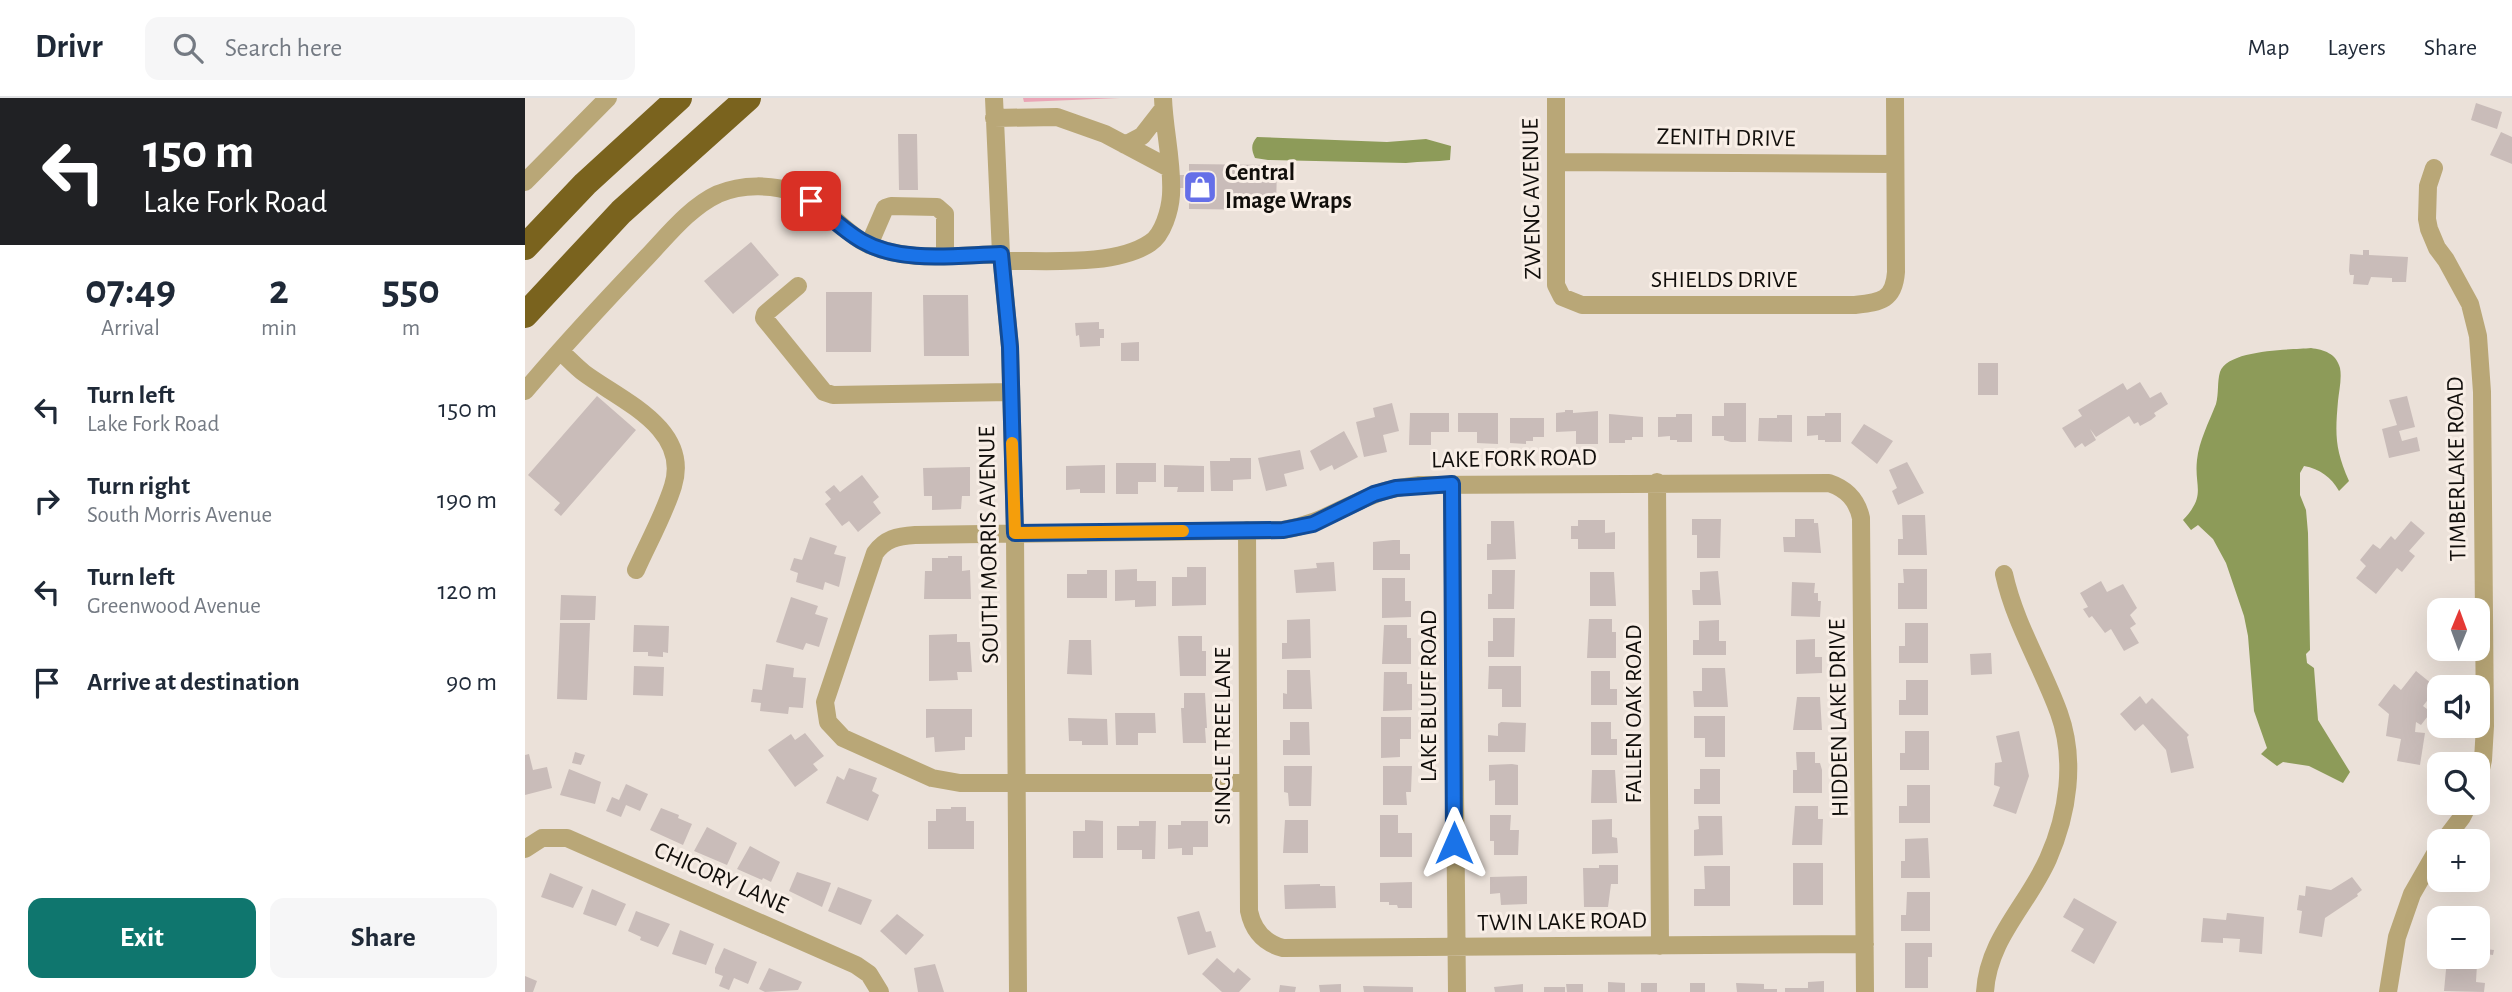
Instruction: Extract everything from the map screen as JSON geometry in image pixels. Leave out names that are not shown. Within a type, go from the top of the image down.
[{"type":"highway","points":[[525,247],[585,184],[679,98]]},
{"type":"highway","points":[[525,315],[621,212],[748,98]]},
{"type":"street","points":[[525,182],[608,98]]},
{"type":"street","name":"SOUTH MORRIS AVENUE","points":[[993,98],[1010,347],[1015,533],[1018,992]]},
{"type":"street","name":"ZWENG AVENUE","points":[[1556,98],[1556,285],[1562,297]]},
{"type":"street","points":[[1895,98],[1895,164]]},
{"type":"street","points":[[1125,145],[1142,136],[1163,104]]},
{"type":"street","points":[[525,391],[692,211],[719,194],[751,186],[774,187],[799,194],[869,245],[902,254],[1095,260],[1133,251],[1152,242],[1168,211],[1171,195],[1163,104]]},
{"type":"street","points":[[994,118],[1057,117],[1105,134],[1169,168]]},
{"type":"street","name":"ZENITH DRIVE","points":[[1556,162],[1895,164]]},
{"type":"street","name":"SHIELDS DRIVE","points":[[1562,297],[1583,305],[1855,305],[1887,297],[1892,292],[1896,272],[1895,164]]},
{"type":"street","name":"TIMBERLAKE ROAD","points":[[2434,168],[2428,186],[2429,229],[2470,304],[2478,336],[2482,392],[2484,752]]},
{"type":"street","points":[[869,245],[885,208],[937,207],[945,214],[946,255]]},
{"type":"street","points":[[798,286],[765,314],[764,318],[824,392],[833,395],[1011,392]]},
{"type":"street","points":[[560,351],[582,372],[651,419],[667,438],[674,454],[673,485],[636,570]]},
{"type":"street","name":"LAKE FORK ROAD","points":[[1016,784],[960,783],[932,778],[843,738],[828,722],[824,710],[825,702],[875,553],[882,543],[915,535],[1283,530],[1313,524],[1374,494],[1396,488],[1452,484],[1821,481],[1837,485],[1851,495]]},
{"type":"street","name":"FALLEN OAK ROAD","points":[[1657,482],[1660,946]]},
{"type":"street","name":"LAKE BLUFF ROAD","points":[[1452,484],[1457,992]]},
{"type":"street","name":"HIDDEN LAKE DRIVE","points":[[1851,495],[1861,518],[1865,992]]},
{"type":"street","name":"SINGLE TREE LANE","points":[[1247,530],[1249,911],[1254,926],[1262,937]]},
{"type":"street","points":[[1985,992],[1988,966],[1994,948],[2024,904],[2055,841],[2065,801],[2069,767],[2059,714],[2023,635],[2004,574]]},
{"type":"street","points":[[1016,784],[1248,783]]},
{"type":"street","name":"CHICORY LANE","points":[[532,844],[551,836],[567,838],[856,965],[869,975],[878,988]]},
{"type":"street","points":[[2388,992],[2397,937],[2411,894],[2427,867]]},
{"type":"street","name":"TWIN LAKE ROAD","points":[[1262,937],[1283,948],[1865,944]]},
{"type":"shaded area","points":[[1023,98],[1120,98],[1024,102]]},
{"type":"shaded area","points":[[1257,137],[1387,142],[1426,139],[1451,146],[1450,160],[1406,163],[1268,160],[1255,158],[1252,147]]},
{"type":"shaded area","points":[[2311,348],[2325,351],[2340,368],[2337,442],[2349,481],[2339,491],[2329,478],[2315,469],[2304,466],[2300,473],[2300,495],[2306,510],[2308,533],[2310,650],[2306,654],[2307,663],[2314,668],[2318,720],[2350,772],[2343,783],[2309,766],[2283,762],[2277,766],[2261,754],[2267,748],[2254,711],[2244,616],[2226,563],[2213,539],[2198,525],[2191,530],[2183,520],[2197,497],[2198,453],[2216,404],[2220,372],[2225,364],[2261,352]]},
{"type":"building","points":[[2476,103],[2502,112],[2497,129],[2471,120]]},
{"type":"building","points":[[2501,132],[2512,137],[2512,164],[2490,155]]},
{"type":"building","points":[[898,134],[917,134],[918,190],[899,190]]},
{"type":"building","points":[[1189,164],[1277,165],[1276,210],[1189,209],[1189,188],[1178,188],[1178,175],[1189,175]]},
{"type":"building","points":[[751,242],[779,275],[733,314],[704,281]]},
{"type":"building","points":[[2363,250],[2369,250],[2369,255],[2408,257],[2406,282],[2371,277],[2368,285],[2353,284],[2354,275],[2350,275],[2349,271],[2350,254],[2363,255]]},
{"type":"building","points":[[826,292],[872,292],[871,352],[826,352]]},
{"type":"building","points":[[923,295],[968,295],[969,356],[924,356]]},
{"type":"building","points":[[1099,322],[1099,329],[1104,329],[1100,346],[1080,347],[1075,323]]},
{"type":"building","points":[[1139,342],[1139,361],[1121,361],[1121,343]]},
{"type":"building","points":[[1978,363],[1998,363],[1998,395],[1978,395]]},
{"type":"building","points":[[2140,382],[2150,398],[2161,392],[2168,404],[2140,426],[2138,422],[2134,424],[2129,416],[2096,437],[2090,429],[2096,440],[2085,447],[2082,443],[2075,448],[2062,428],[2082,416],[2078,410],[2123,383],[2127,390]]},
{"type":"building","points":[[597,396],[636,430],[561,516],[554,510],[560,503],[528,475]]},
{"type":"building","points":[[2407,396],[2415,427],[2399,431],[2402,441],[2417,437],[2420,451],[2389,458],[2382,429],[2397,425],[2389,400]]},
{"type":"building","points":[[1392,403],[1399,431],[1383,435],[1387,452],[1364,457],[1356,422],[1375,417],[1373,408]]},
{"type":"building","points":[[1724,403],[1746,403],[1746,442],[1731,442],[1724,440],[1724,436],[1712,436],[1712,416],[1724,416]]},
{"type":"building","points":[[1573,410],[1573,413],[1598,411],[1598,444],[1576,444],[1576,431],[1556,432],[1556,413]]},
{"type":"building","points":[[1410,413],[1449,413],[1449,432],[1431,432],[1431,445],[1409,445]]},
{"type":"building","points":[[1458,413],[1498,413],[1498,444],[1477,443],[1477,432],[1458,432]]},
{"type":"building","points":[[1825,413],[1841,413],[1841,442],[1818,440],[1818,435],[1807,436],[1807,416],[1825,416]]},
{"type":"building","points":[[1609,414],[1643,417],[1643,437],[1632,437],[1632,440],[1625,440],[1625,443],[1609,443]]},
{"type":"building","points":[[1676,414],[1692,414],[1692,442],[1677,442],[1670,440],[1670,436],[1658,437],[1658,417],[1676,417]]},
{"type":"building","points":[[1777,415],[1792,415],[1792,442],[1758,441],[1759,418],[1777,418]]},
{"type":"building","points":[[1510,418],[1544,418],[1544,437],[1533,437],[1533,441],[1526,441],[1526,444],[1510,443]]},
{"type":"building","points":[[1864,424],[1893,441],[1877,464],[1851,443]]},
{"type":"building","points":[[1344,431],[1358,457],[1334,470],[1332,465],[1320,471],[1310,451]]},
{"type":"building","points":[[1300,450],[1304,469],[1284,474],[1287,486],[1266,491],[1258,458]]},
{"type":"building","points":[[1230,458],[1251,458],[1251,479],[1233,480],[1233,491],[1211,491],[1210,461],[1230,461]]},
{"type":"building","points":[[1907,462],[1924,493],[1898,505],[1892,491],[1897,488],[1889,470]]},
{"type":"building","points":[[1116,463],[1156,463],[1156,482],[1138,482],[1138,494],[1116,494]]},
{"type":"building","points":[[1105,465],[1105,493],[1066,490],[1066,466]]},
{"type":"building","points":[[1164,465],[1204,466],[1204,492],[1177,492],[1178,487],[1164,487]]},
{"type":"building","points":[[970,467],[970,496],[962,496],[961,509],[932,510],[932,496],[924,496],[923,468]]},
{"type":"building","points":[[862,475],[879,497],[873,502],[881,513],[858,532],[849,521],[842,526],[825,504],[831,499],[825,492],[834,485],[840,492]]},
{"type":"building","points":[[1902,515],[1925,515],[1927,555],[1898,555],[1898,539],[1903,539]]},
{"type":"building","points":[[1692,519],[1721,519],[1720,558],[1697,558],[1697,535],[1692,535]]},
{"type":"building","points":[[1795,519],[1814,519],[1814,523],[1818,523],[1821,553],[1784,552],[1783,537],[1795,537]]},
{"type":"building","points":[[1578,520],[1605,520],[1605,533],[1615,532],[1615,549],[1578,549],[1578,539],[1571,539],[1571,526],[1578,526]]},
{"type":"building","points":[[1491,521],[1514,521],[1516,559],[1487,560],[1487,544],[1491,544]]},
{"type":"building","points":[[2411,521],[2425,533],[2409,551],[2415,556],[2402,572],[2397,568],[2376,594],[2356,578],[2366,566],[2360,560],[2373,544],[2380,549],[2391,536],[2395,540]]},
{"type":"building","points":[[810,537],[837,546],[834,554],[846,557],[839,587],[825,582],[823,590],[796,582],[798,573],[790,570],[794,558],[802,560]]},
{"type":"building","points":[[1400,540],[1400,554],[1410,554],[1410,570],[1373,570],[1373,542]]},
{"type":"building","points":[[962,556],[962,571],[970,570],[971,599],[924,599],[925,571],[932,571],[932,558]]},
{"type":"building","points":[[1334,562],[1336,591],[1296,593],[1294,570],[1317,568],[1316,563]]},
{"type":"building","points":[[1187,567],[1206,567],[1206,605],[1172,606],[1172,577],[1187,577]]},
{"type":"building","points":[[1137,569],[1137,581],[1156,581],[1156,606],[1135,607],[1135,600],[1115,601],[1115,570]]},
{"type":"building","points":[[1903,569],[1927,569],[1927,609],[1898,609],[1898,583],[1904,583]]},
{"type":"building","points":[[1087,570],[1107,570],[1107,598],[1067,598],[1067,574],[1087,574]]},
{"type":"building","points":[[1492,570],[1515,570],[1514,609],[1488,609],[1488,594],[1492,594]]},
{"type":"building","points":[[1718,571],[1721,605],[1693,605],[1692,590],[1700,590],[1700,572]]},
{"type":"building","points":[[1590,572],[1614,572],[1616,606],[1590,606]]},
{"type":"building","points":[[1382,578],[1405,578],[1405,601],[1411,601],[1411,617],[1382,618]]},
{"type":"building","points":[[2101,581],[2107,592],[2123,584],[2137,608],[2130,615],[2136,624],[2130,628],[2139,643],[2124,651],[2111,629],[2105,633],[2083,609],[2088,607],[2080,593]]},
{"type":"building","points":[[1792,582],[1815,583],[1814,593],[1818,593],[1818,601],[1821,601],[1820,617],[1791,616]]},
{"type":"building","points":[[561,595],[596,596],[595,620],[560,620]]},
{"type":"building","points":[[791,597],[818,606],[815,614],[828,618],[819,647],[806,643],[803,650],[776,642]]},
{"type":"building","points":[[1493,618],[1515,618],[1514,657],[1488,657],[1488,641],[1493,641]]},
{"type":"building","points":[[1310,619],[1311,658],[1282,659],[1282,643],[1287,643],[1287,620]]},
{"type":"building","points":[[1589,619],[1612,619],[1612,632],[1616,632],[1616,658],[1587,658]]},
{"type":"building","points":[[1719,620],[1719,641],[1726,641],[1726,655],[1693,655],[1693,640],[1699,640],[1699,621]]},
{"type":"building","points":[[560,623],[590,623],[587,700],[557,699]]},
{"type":"building","points":[[1905,623],[1928,623],[1928,663],[1899,663],[1899,646],[1905,646]]},
{"type":"building","points":[[634,625],[669,626],[668,653],[663,652],[663,657],[648,656],[648,652],[633,652]]},
{"type":"building","points":[[1384,625],[1407,625],[1407,638],[1411,638],[1411,664],[1382,664]]},
{"type":"building","points":[[957,634],[957,642],[970,642],[972,672],[957,672],[958,680],[929,681],[929,635]]},
{"type":"building","points":[[1178,636],[1202,636],[1202,651],[1206,651],[1206,676],[1180,676]]},
{"type":"building","points":[[1815,639],[1815,657],[1822,657],[1822,673],[1796,674],[1796,640]]},
{"type":"building","points":[[1069,640],[1091,640],[1092,675],[1067,674]]},
{"type":"building","points":[[1991,653],[1992,674],[1971,675],[1970,654]]},
{"type":"building","points":[[766,664],[794,668],[793,677],[806,678],[803,708],[789,707],[788,714],[760,711],[761,703],[751,702],[753,689],[762,690]]},
{"type":"building","points":[[634,666],[664,667],[663,696],[633,695]]},
{"type":"building","points":[[1489,666],[1521,666],[1521,707],[1502,707],[1502,689],[1488,689]]},
{"type":"building","points":[[1702,668],[1725,668],[1728,707],[1694,707],[1693,691],[1702,691]]},
{"type":"building","points":[[1287,670],[1310,670],[1312,709],[1283,709],[1283,693],[1287,694]]},
{"type":"building","points":[[1591,671],[1610,671],[1610,689],[1617,689],[1617,705],[1591,705]]},
{"type":"building","points":[[2416,671],[2427,680],[2427,701],[2423,706],[2427,709],[2427,717],[2421,725],[2416,722],[2415,732],[2425,733],[2420,765],[2397,761],[2401,739],[2386,736],[2389,714],[2378,705],[2394,684],[2401,690]]},
{"type":"building","points":[[1384,672],[1407,672],[1407,684],[1412,684],[1412,710],[1383,711]]},
{"type":"building","points":[[1906,680],[1928,680],[1928,715],[1899,715],[1899,700],[1906,700]]},
{"type":"building","points":[[1184,693],[1205,693],[1206,743],[1183,743],[1181,708],[1184,708]]},
{"type":"building","points":[[2140,696],[2146,704],[2152,698],[2189,735],[2187,737],[2194,768],[2171,773],[2166,750],[2143,724],[2135,731],[2120,714]]},
{"type":"building","points":[[1797,697],[1820,697],[1822,730],[1793,730]]},
{"type":"building","points":[[926,709],[972,709],[972,737],[965,737],[965,750],[935,752],[934,737],[926,738]]},
{"type":"building","points":[[1115,713],[1155,713],[1156,733],[1138,733],[1138,745],[1116,745]]},
{"type":"building","points":[[1694,716],[1725,716],[1725,757],[1705,757],[1705,738],[1694,738]]},
{"type":"building","points":[[1381,717],[1411,717],[1411,739],[1400,739],[1400,757],[1381,758]]},
{"type":"building","points":[[1068,718],[1107,719],[1108,745],[1082,745],[1082,741],[1069,741]]},
{"type":"building","points":[[1290,722],[1309,722],[1310,755],[1283,755],[1283,740],[1290,740]]},
{"type":"building","points":[[1591,722],[1611,722],[1611,739],[1617,739],[1617,755],[1591,755]]},
{"type":"building","points":[[1526,723],[1525,752],[1488,752],[1488,735],[1498,736],[1498,724]]},
{"type":"building","points":[[1905,731],[1929,731],[1929,770],[1900,770],[1900,753],[1905,753]]},
{"type":"building","points":[[2019,731],[2029,776],[2016,814],[1993,806],[2000,787],[1994,785],[1995,763],[2002,762],[1996,736]]},
{"type":"building","points":[[805,733],[824,756],[813,764],[818,770],[795,787],[768,750],[791,734],[795,740]]},
{"type":"building","points":[[575,752],[585,755],[581,765],[572,763]]},
{"type":"building","points":[[1796,752],[1815,752],[1815,763],[1820,763],[1822,770],[1822,793],[1793,793],[1793,770],[1797,770]]},
{"type":"building","points":[[529,754],[533,770],[547,767],[552,788],[525,795],[525,755]]},
{"type":"building","points":[[1489,765],[1518,765],[1518,805],[1495,805],[1495,780],[1489,781]]},
{"type":"building","points":[[1284,766],[1312,766],[1311,806],[1289,806],[1288,793],[1284,792]]},
{"type":"building","points":[[1383,766],[1412,766],[1411,792],[1406,792],[1407,805],[1383,805]]},
{"type":"building","points":[[849,768],[877,778],[872,791],[879,795],[868,821],[826,803],[837,776],[844,780]]},
{"type":"building","points":[[569,769],[601,782],[595,804],[560,795]]},
{"type":"building","points":[[1700,769],[1720,769],[1720,804],[1694,804],[1694,789],[1700,789]]},
{"type":"building","points":[[1592,770],[1615,770],[1617,803],[1591,803]]},
{"type":"building","points":[[626,784],[648,794],[640,811],[626,805],[621,817],[606,811],[612,797],[619,800]]},
{"type":"building","points":[[1907,785],[1930,785],[1930,823],[1899,823],[1899,806],[1907,806]]},
{"type":"building","points":[[1795,806],[1818,806],[1818,819],[1823,819],[1822,845],[1792,845]]},
{"type":"building","points":[[966,807],[966,821],[974,821],[974,849],[928,849],[928,821],[936,821],[936,809]]},
{"type":"building","points":[[661,808],[692,824],[683,845],[650,830]]},
{"type":"building","points":[[1380,815],[1398,815],[1398,833],[1412,833],[1412,857],[1380,857]]},
{"type":"building","points":[[1490,815],[1511,815],[1510,830],[1519,830],[1518,855],[1494,855],[1494,841],[1490,841]]},
{"type":"building","points":[[1698,816],[1722,816],[1723,855],[1694,856],[1694,830],[1699,829]]},
{"type":"building","points":[[1612,819],[1612,837],[1617,838],[1618,853],[1592,854],[1592,820]]},
{"type":"building","points":[[1085,820],[1103,821],[1103,858],[1073,858],[1073,831],[1085,831]]},
{"type":"building","points":[[1285,820],[1308,820],[1308,853],[1283,853]]},
{"type":"building","points":[[1139,821],[1156,821],[1155,859],[1142,859],[1142,850],[1117,850],[1117,826],[1139,826]]},
{"type":"building","points":[[1181,821],[1208,821],[1208,847],[1193,847],[1193,855],[1182,855],[1182,848],[1168,849],[1168,825],[1181,825]]},
{"type":"building","points":[[707,827],[737,843],[727,865],[694,851]]},
{"type":"building","points":[[1928,838],[1930,878],[1901,878],[1901,861],[1905,861],[1905,839]]},
{"type":"building","points":[[750,846],[780,862],[771,882],[737,869]]},
{"type":"building","points":[[1793,863],[1823,863],[1823,905],[1793,905]]},
{"type":"building","points":[[1599,865],[1618,865],[1618,884],[1611,884],[1608,907],[1584,907],[1583,868],[1599,868]]},
{"type":"building","points":[[1704,866],[1730,866],[1730,906],[1694,906],[1694,889],[1705,889]]},
{"type":"building","points":[[797,872],[831,883],[822,907],[789,891]]},
{"type":"building","points":[[550,873],[583,887],[573,908],[541,897]]},
{"type":"building","points":[[1527,876],[1527,904],[1501,905],[1500,893],[1490,894],[1490,877]]},
{"type":"building","points":[[2352,877],[2362,890],[2358,896],[2325,918],[2322,937],[2299,933],[2302,911],[2297,910],[2299,895],[2305,896],[2306,886],[2331,890]]},
{"type":"building","points":[[1412,882],[1412,908],[1398,908],[1397,905],[1389,905],[1389,902],[1380,902],[1380,883]]},
{"type":"building","points":[[1284,885],[1335,886],[1336,908],[1285,909]]},
{"type":"building","points":[[838,887],[872,900],[861,925],[828,911]]},
{"type":"building","points":[[592,889],[626,904],[616,926],[583,914]]},
{"type":"building","points":[[1907,892],[1930,892],[1930,931],[1901,931],[1901,915],[1906,915]]},
{"type":"building","points":[[2074,898],[2117,922],[2094,964],[2071,951],[2084,929],[2063,917]]},
{"type":"building","points":[[636,911],[670,924],[658,947],[640,940],[641,937],[628,931]]},
{"type":"building","points":[[1199,911],[1206,932],[1211,931],[1216,947],[1188,955],[1177,917]]},
{"type":"building","points":[[2227,913],[2264,917],[2262,954],[2239,952],[2240,939],[2223,938],[2223,943],[2201,942],[2203,918],[2226,920]]},
{"type":"building","points":[[897,914],[924,935],[906,955],[880,931]]},
{"type":"building","points":[[680,930],[714,944],[706,965],[672,954]]},
{"type":"building","points":[[1905,943],[1932,943],[1932,957],[1928,957],[1928,988],[1905,988]]},
{"type":"building","points":[[724,948],[757,962],[748,984],[734,978],[729,990],[719,986],[723,976],[715,973],[715,968]]},
{"type":"building","points":[[1217,958],[1234,973],[1238,968],[1251,979],[1239,992],[1222,992],[1202,974]]},
{"type":"building","points":[[935,964],[944,992],[918,992],[914,968]]},
{"type":"building","points":[[769,968],[802,982],[798,990],[765,992],[759,989]]},
{"type":"building","points":[[2446,969],[2477,969],[2476,982],[2485,983],[2484,992],[2444,991]]},
{"type":"building","points":[[525,976],[537,981],[533,992],[525,992]]},
{"type":"building","points":[[1824,981],[1824,992],[1785,992],[1785,988],[1808,988],[1808,982]]},
{"type":"building","points":[[1608,982],[1625,983],[1625,992],[1608,992]]},
{"type":"building","points":[[1641,983],[1657,983],[1657,992],[1641,992]]},
{"type":"building","points":[[1690,983],[1705,983],[1705,992],[1690,992]]},
{"type":"building","points":[[1736,983],[1764,984],[1764,989],[1777,989],[1777,992],[1737,992]]},
{"type":"building","points":[[1341,984],[1341,992],[1320,992],[1319,985]]},
{"type":"building","points":[[1523,984],[1523,992],[1495,992],[1494,987]]},
{"type":"building","points":[[1566,984],[1583,984],[1583,992],[1567,992]]},
{"type":"building","points":[[1280,985],[1296,987],[1295,992],[1279,992]]},
{"type":"building","points":[[1363,986],[1413,987],[1413,992],[1364,992]]},
{"type":"building","points":[[1544,987],[1565,987],[1565,992],[1544,992]]},
{"type":"slow traffic","points":[[1012,443],[1015,533],[1183,531]]},
{"type":"place","name":"Central Image Wraps","points":[[1200,187]]},
{"type":"route","points":[[811,201],[861,241],[885,251],[923,255],[1001,254],[1010,347],[1015,533],[1283,530],[1313,524],[1374,494],[1396,488],[1452,484],[1454,843]]}]
